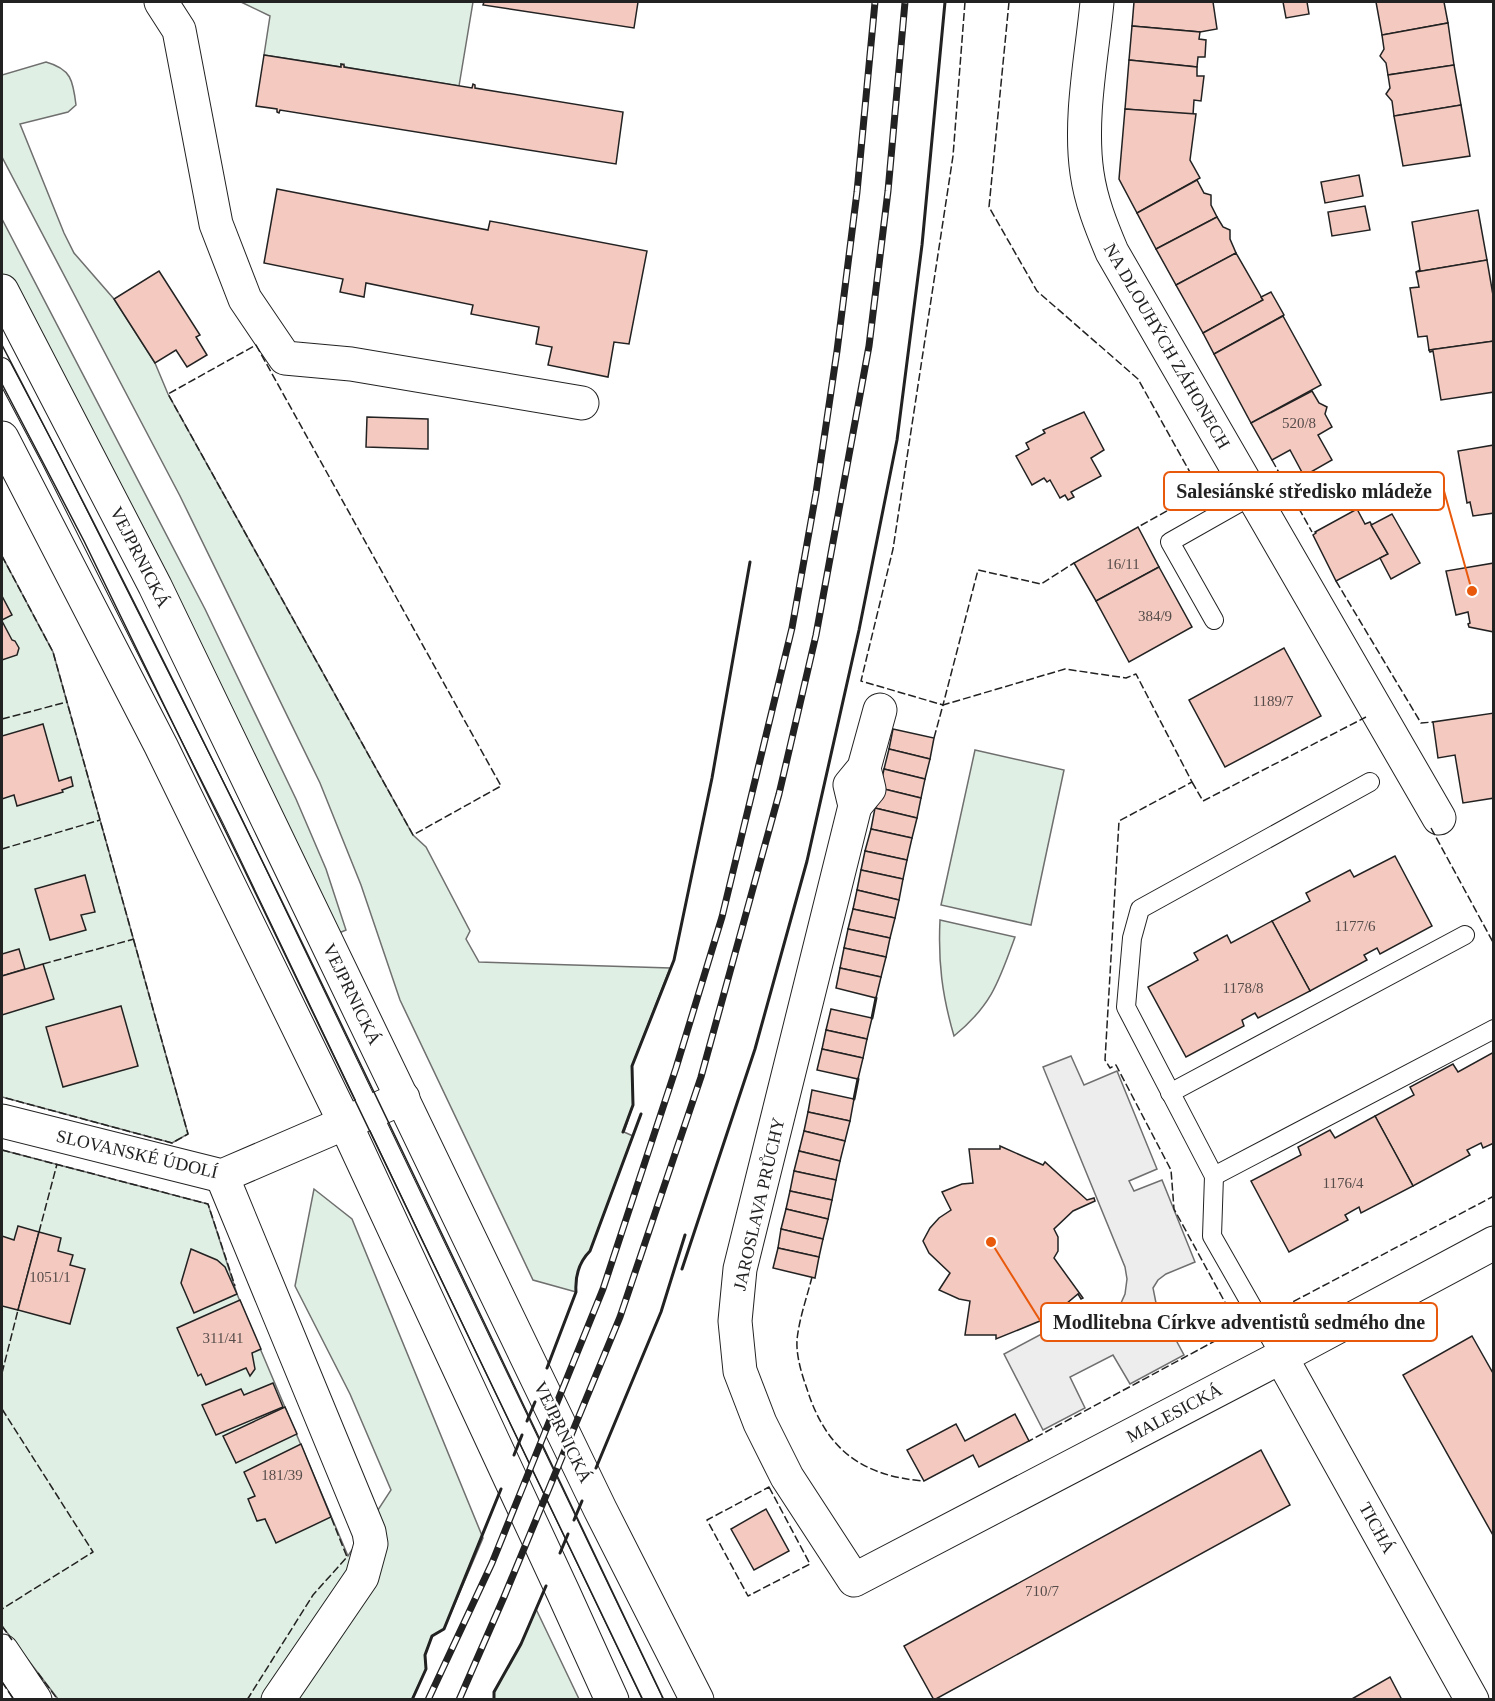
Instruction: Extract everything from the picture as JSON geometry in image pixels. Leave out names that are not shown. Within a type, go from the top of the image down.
[{"type":"street","points":[[161,2],[179,30],[216,224],[245,299],[285,358],[351,364],[582,403]]},
{"type":"street","name":"NA DLOUHÝCH ZÁHONECH","points":[[1097,2],[1085,123],[1087,172],[1097,216],[1112,252],[1439,818]]},
{"type":"street","name":"VEJPRNICKÁ","points":[[2,291],[155,586],[605,1519],[697,1700]]},
{"type":"street","name":"VEJPRNICKÁ","points":[[2,438],[161,746],[358,1117],[612,1700]]},
{"type":"street","name":"JAROSLAVA PRŮCHY","points":[[854,1580],[787,1477],[760,1423],[740,1371],[735,1321],[740,1269],[855,806],[850,785],[864,768],[880,710]]},
{"type":"street","name":"SLOVANSKÉ ÚDOLÍ","points":[[2,1121],[222,1176],[403,1098]]},
{"type":"street","points":[[222,1176],[369,1532],[371,1544],[362,1577],[278,1700]]},
{"type":"street","name":"MALESICKÁ","points":[[854,1580],[1494,1243]]},
{"type":"street","name":"TICHÁ","points":[[1281,1357],[1472,1700]]},
{"type":"street","points":[[2,1651],[35,1700]]},
{"type":"lane","name":"VEJPRNICKÁ","points":[[2,367],[231,818],[358,1117],[653,1700]]},
{"type":"lane","points":[[1214,620],[1170,542],[1253,495]]},
{"type":"lane","points":[[1281,1357],[1212,1236],[1214,1176],[1126,1007],[1132,938],[1140,909],[1370,782]]},
{"type":"lane","points":[[1170,1093],[1465,935]]},
{"type":"lane","points":[[1214,1176],[1494,1029]]},
{"type":"green space","points":[[241,2],[473,2],[459,86],[344,67],[344,64],[341,64],[341,67],[264,55],[270,16]]},
{"type":"green space","points":[[46,62],[66,72],[72,82],[76,105],[68,112],[20,124],[64,233],[74,253],[114,299],[155,363],[168,394],[413,835],[426,847],[470,931],[466,939],[479,962],[670,968],[632,1066],[633,1105],[624,1132],[633,1136],[590,1251],[578,1270],[576,1292],[533,1280],[400,1000],[361,885],[320,783],[180,496],[2,157],[2,75]]},
{"type":"green space","points":[[2,219],[205,609],[296,799],[326,869],[346,930],[339,933],[2,273]]},
{"type":"green space","points":[[2,556],[53,652],[188,1134],[172,1143],[2,1097]]},
{"type":"green space","points":[[975,750],[1064,770],[1031,925],[941,905]]},
{"type":"green space","points":[[940,920],[1015,937],[1004,967],[986,1003],[954,1036],[942,978]]},
{"type":"green space","points":[[2,1150],[208,1204],[237,1294],[348,1556],[391,1490],[350,1394],[295,1286],[314,1189],[352,1219],[483,1538],[444,1629],[432,1636],[425,1655],[426,1669],[412,1699],[58,1699],[2,1626]]},
{"type":"green space","points":[[536,1609],[579,1699],[494,1699],[494,1692],[521,1644]]},
{"type":"shaded area","points":[[1071,1056],[1084,1085],[1117,1071],[1157,1169],[1129,1181],[1134,1191],[1162,1180],[1195,1262],[1166,1274],[1153,1288],[1156,1303],[1184,1355],[1130,1384],[1113,1355],[1070,1377],[1085,1408],[1043,1430],[1004,1354],[1096,1305],[1102,1318],[1121,1303],[1127,1279],[1125,1267],[1043,1067]]},
{"type":"building","points":[[484,2],[638,2],[634,28],[483,5]]},
{"type":"building","points":[[1134,2],[1213,2],[1217,29],[1200,32],[1132,26]]},
{"type":"building","points":[[1283,2],[1307,2],[1309,14],[1286,18]]},
{"type":"building","points":[[1376,2],[1444,2],[1448,23],[1382,35]]},
{"type":"building","points":[[1448,23],[1454,65],[1388,75],[1386,63],[1380,56],[1384,49],[1382,35]]},
{"type":"building","points":[[1132,26],[1200,32],[1199,39],[1206,40],[1205,57],[1198,57],[1197,67],[1129,60]]},
{"type":"building","points":[[264,55],[341,67],[341,64],[344,67],[472,88],[473,84],[475,88],[623,112],[616,164],[280,110],[279,113],[277,109],[256,106]]},
{"type":"building","points":[[1129,60],[1197,67],[1197,76],[1204,76],[1201,101],[1194,100],[1193,115],[1125,109]]},
{"type":"building","points":[[1454,65],[1461,105],[1394,116],[1392,101],[1386,94],[1390,88],[1388,75]]},
{"type":"building","points":[[1461,105],[1470,156],[1403,166],[1394,116]]},
{"type":"building","points":[[1125,109],[1196,114],[1190,160],[1200,178],[1137,213],[1119,179]]},
{"type":"building","points":[[1359,175],[1363,196],[1325,203],[1321,182]]},
{"type":"building","points":[[1197,180],[1204,193],[1211,195],[1211,205],[1217,217],[1156,249],[1137,213]]},
{"type":"building","points":[[277,189],[488,230],[490,221],[647,251],[629,344],[614,342],[608,377],[548,365],[552,347],[536,344],[539,327],[471,314],[473,305],[366,283],[364,297],[340,292],[343,279],[264,263]]},
{"type":"building","points":[[1365,206],[1370,230],[1332,236],[1328,212]]},
{"type":"building","points":[[1478,210],[1487,260],[1416,272],[1420,270],[1412,222]]},
{"type":"building","points":[[1217,217],[1223,227],[1230,230],[1230,239],[1236,253],[1176,285],[1156,249]]},
{"type":"building","points":[[1236,253],[1263,300],[1203,333],[1176,285]]},
{"type":"building","points":[[1487,260],[1494,301],[1494,341],[1429,350],[1427,336],[1418,337],[1410,288],[1419,287],[1416,272]]},
{"type":"building","points":[[159,271],[200,335],[196,337],[207,355],[187,367],[176,350],[155,363],[114,299]]},
{"type":"building","points":[[1271,292],[1284,315],[1214,354],[1203,333],[1263,300],[1261,297]]},
{"type":"building","points":[[1283,316],[1321,385],[1251,423],[1214,354]]},
{"type":"building","points":[[1494,341],[1494,392],[1441,400],[1433,351],[1429,350]]},
{"type":"building","points":[[1312,391],[1319,403],[1327,407],[1325,414],[1332,427],[1318,435],[1332,460],[1304,476],[1290,450],[1272,460],[1251,423]]},
{"type":"building","points":[[1084,412],[1104,450],[1091,458],[1101,476],[1071,492],[1074,497],[1068,500],[1065,495],[1060,498],[1050,480],[1047,482],[1044,478],[1032,485],[1016,456],[1029,449],[1026,443],[1045,433],[1043,430]]},
{"type":"building","points":[[367,417],[428,419],[428,449],[366,447]]},
{"type":"building","points":[[1494,445],[1494,513],[1473,516],[1470,502],[1467,503],[1458,451]]},
{"type":"building","points":[[1357,509],[1365,524],[1370,522],[1388,554],[1336,581],[1313,535]]},
{"type":"building","points":[[1392,514],[1420,563],[1391,579],[1380,558],[1388,554],[1371,525]]},
{"type":"building","points":[[1138,527],[1159,567],[1096,601],[1074,563]]},
{"type":"building","points":[[1494,563],[1494,632],[1469,627],[1468,612],[1456,615],[1446,571]]},
{"type":"building","points":[[1159,567],[1192,627],[1129,662],[1096,601]]},
{"type":"building","points":[[2,596],[12,615],[2,620]]},
{"type":"building","points":[[2,621],[19,648],[17,655],[2,660]]},
{"type":"building","points":[[1284,648],[1321,716],[1225,767],[1189,700]]},
{"type":"building","points":[[1494,713],[1494,798],[1463,803],[1455,755],[1438,758],[1433,722]]},
{"type":"building","points":[[43,724],[59,781],[71,777],[73,786],[62,790],[63,792],[17,806],[14,795],[2,799],[2,736]]},
{"type":"building","points":[[893,729],[934,738],[930,759],[889,749]]},
{"type":"building","points":[[889,749],[930,759],[925,779],[884,769]]},
{"type":"building","points":[[884,769],[925,779],[921,798],[880,788]]},
{"type":"building","points":[[880,788],[921,798],[917,818],[875,808]]},
{"type":"building","points":[[875,808],[917,818],[912,838],[871,829]]},
{"type":"building","points":[[871,829],[912,838],[907,860],[865,851]]},
{"type":"building","points":[[865,851],[907,860],[903,879],[861,870]]},
{"type":"building","points":[[1395,856],[1432,926],[1380,954],[1377,948],[1364,955],[1367,960],[1310,991],[1272,921],[1310,901],[1306,893],[1350,870],[1354,877]]},
{"type":"building","points":[[861,870],[903,879],[899,900],[857,890]]},
{"type":"building","points":[[85,875],[95,912],[81,915],[86,930],[50,940],[35,889]]},
{"type":"building","points":[[857,890],[899,900],[895,918],[853,909]]},
{"type":"building","points":[[853,909],[895,918],[890,938],[848,929]]},
{"type":"building","points":[[1272,921],[1310,991],[1258,1018],[1255,1013],[1242,1020],[1244,1026],[1186,1057],[1148,987],[1198,960],[1194,953],[1227,935],[1231,943]]},
{"type":"building","points":[[848,929],[890,938],[886,957],[844,948]]},
{"type":"building","points":[[844,948],[886,957],[881,977],[840,968]]},
{"type":"building","points":[[19,949],[25,969],[2,976],[2,954]]},
{"type":"building","points":[[43,964],[54,999],[2,1015],[2,976]]},
{"type":"building","points":[[840,968],[881,977],[876,998],[836,988]]},
{"type":"building","points":[[121,1006],[138,1066],[63,1087],[46,1027]]},
{"type":"building","points":[[831,1009],[872,1018],[867,1039],[826,1030]]},
{"type":"building","points":[[826,1030],[867,1039],[863,1058],[822,1049]]},
{"type":"building","points":[[822,1049],[863,1058],[858,1079],[817,1070]]},
{"type":"building","points":[[1494,1052],[1494,1143],[1483,1148],[1481,1143],[1467,1150],[1470,1155],[1413,1186],[1375,1116],[1414,1095],[1410,1087],[1453,1064],[1458,1072]]},
{"type":"building","points":[[812,1090],[854,1099],[850,1121],[808,1112]]},
{"type":"building","points":[[808,1112],[850,1121],[845,1141],[804,1131]]},
{"type":"building","points":[[1375,1116],[1413,1186],[1361,1213],[1359,1207],[1345,1215],[1348,1220],[1289,1252],[1251,1181],[1301,1155],[1298,1147],[1330,1130],[1335,1138]]},
{"type":"building","points":[[804,1131],[845,1141],[840,1161],[799,1151]]},
{"type":"building","points":[[1000,1146],[1043,1165],[1045,1162],[1087,1200],[1094,1198],[1095,1201],[1073,1211],[1054,1229],[1058,1237],[1058,1251],[1054,1258],[1083,1298],[1081,1299],[1078,1294],[1042,1324],[1040,1321],[996,1339],[996,1335],[965,1335],[970,1301],[939,1290],[950,1273],[929,1253],[923,1241],[939,1218],[951,1210],[942,1192],[962,1184],[973,1183],[969,1149],[1000,1149]]},
{"type":"building","points":[[799,1151],[840,1161],[836,1180],[794,1171]]},
{"type":"building","points":[[794,1171],[836,1180],[832,1200],[790,1191]]},
{"type":"building","points":[[790,1191],[832,1200],[828,1219],[786,1209]]},
{"type":"building","points":[[786,1209],[828,1219],[823,1239],[781,1229]]},
{"type":"building","points":[[18,1226],[39,1232],[18,1310],[2,1306],[2,1236],[14,1240]]},
{"type":"building","points":[[781,1229],[823,1239],[819,1257],[778,1248]]},
{"type":"building","points":[[39,1232],[61,1238],[58,1251],[73,1255],[70,1265],[85,1269],[70,1324],[18,1310]]},
{"type":"building","points":[[778,1248],[819,1257],[815,1278],[773,1268]]},
{"type":"building","points":[[191,1249],[217,1260],[225,1267],[237,1294],[194,1313],[181,1283]]},
{"type":"building","points":[[240,1300],[261,1349],[252,1353],[255,1369],[250,1376],[246,1368],[206,1385],[201,1374],[198,1376],[177,1328]]},
{"type":"building","points":[[1472,1336],[1494,1375],[1494,1537],[1403,1375]]},
{"type":"building","points":[[273,1383],[283,1407],[216,1435],[202,1405],[241,1389],[244,1395]]},
{"type":"building","points":[[285,1407],[297,1434],[236,1463],[223,1436]]},
{"type":"building","points":[[1015,1414],[1029,1441],[979,1467],[973,1455],[924,1481],[907,1450],[956,1424],[965,1441]]},
{"type":"building","points":[[301,1444],[331,1517],[276,1543],[265,1519],[257,1521],[248,1499],[255,1496],[244,1472]]},
{"type":"building","points":[[1261,1450],[1290,1505],[934,1700],[904,1646]]},
{"type":"building","points":[[766,1509],[789,1551],[754,1570],[731,1529]]},
{"type":"building","points":[[1390,1677],[1402,1700],[1350,1700]]},
{"type":"tram line","points":[[2,345],[257,850],[664,1700]]},
{"type":"tram line","points":[[2,384],[84,541],[241,863],[643,1700]]},
{"type":"railway","points":[[428,1700],[492,1563],[603,1289],[676,1068],[722,917],[792,628],[816,493],[857,192],[875,2]]},
{"type":"railway","points":[[459,1700],[620,1317],[701,1077],[779,794],[816,635],[869,346],[888,191],[905,2]]},
{"type":"fence","points":[[965,2],[953,156],[893,549],[861,681],[943,705],[978,570],[1041,584],[1074,563]]},
{"type":"fence","points":[[1009,2],[989,207],[1037,291],[1138,379],[1201,492],[1138,527]]},
{"type":"fence","points":[[256,345],[501,786],[413,835],[168,394],[256,345]]},
{"type":"fence","points":[[1272,460],[1312,532]]},
{"type":"fence","points":[[2,556],[53,652],[188,1134],[172,1143],[2,1097]]},
{"type":"fence","points":[[1336,581],[1421,723],[1433,722]]},
{"type":"fence","points":[[934,738],[943,705],[1065,669],[1126,678],[1136,674],[1192,782],[1119,821],[1105,1060],[1110,1068],[1116,1065],[1171,1170],[1174,1209],[1239,1328],[1029,1441]]},
{"type":"fence","points":[[2,719],[67,702]]},
{"type":"fence","points":[[1192,782],[1203,801],[1366,717]]},
{"type":"fence","points":[[2,849],[100,820]]},
{"type":"fence","points":[[1431,828],[1494,944]]},
{"type":"fence","points":[[43,964],[134,939]]},
{"type":"fence","points":[[2,1150],[208,1204],[235,1286]]},
{"type":"fence","points":[[39,1232],[57,1164]]},
{"type":"fence","points":[[1264,1317],[1494,1196]]},
{"type":"fence","points":[[812,1277],[799,1324],[797,1352],[807,1389],[824,1428],[849,1456],[864,1466],[882,1473],[924,1481]]},
{"type":"fence","points":[[2,1373],[18,1310]]},
{"type":"fence","points":[[1239,1328],[1256,1321]]},
{"type":"fence","points":[[2,1409],[93,1552],[2,1609]]},
{"type":"fence","points":[[769,1487],[810,1564],[748,1596],[707,1520],[769,1487]]},
{"type":"fence","points":[[247,1700],[313,1595],[347,1557],[331,1517]]},
{"type":"fence","points":[[2,1626],[12,1640]]},
{"type":"fence","points":[[38,1673],[58,1700]]},
{"type":"fence","points":[[2,1682],[14,1700]]},
{"type":"wall","points":[[682,1269],[755,1049],[807,861],[859,630],[897,440],[922,245],[945,2]]},
{"type":"wall","points":[[623,1132],[633,1105],[632,1066],[674,960],[712,778],[750,562]]},
{"type":"wall","points":[[872,1018],[876,998]]},
{"type":"wall","points":[[854,1099],[858,1079]]},
{"type":"wall","points":[[547,1368],[576,1292],[578,1270],[590,1251],[641,1114]]},
{"type":"wall","points":[[596,1468],[661,1312],[685,1235]]},
{"type":"wall","points":[[527,1421],[535,1402]]},
{"type":"wall","points":[[514,1455],[522,1435]]},
{"type":"wall","points":[[412,1700],[426,1669],[425,1655],[432,1636],[444,1629],[501,1489]]},
{"type":"wall","points":[[574,1520],[582,1501]]},
{"type":"wall","points":[[560,1553],[568,1534]]},
{"type":"wall","points":[[494,1700],[494,1692],[521,1644],[546,1586]]},
{"type":"place","name":"Salesiánské středisko mládeže","points":[[1472,591]]},
{"type":"place","name":"Modlitebna Církve adventistů sedmého dne","points":[[991,1242]]}]
